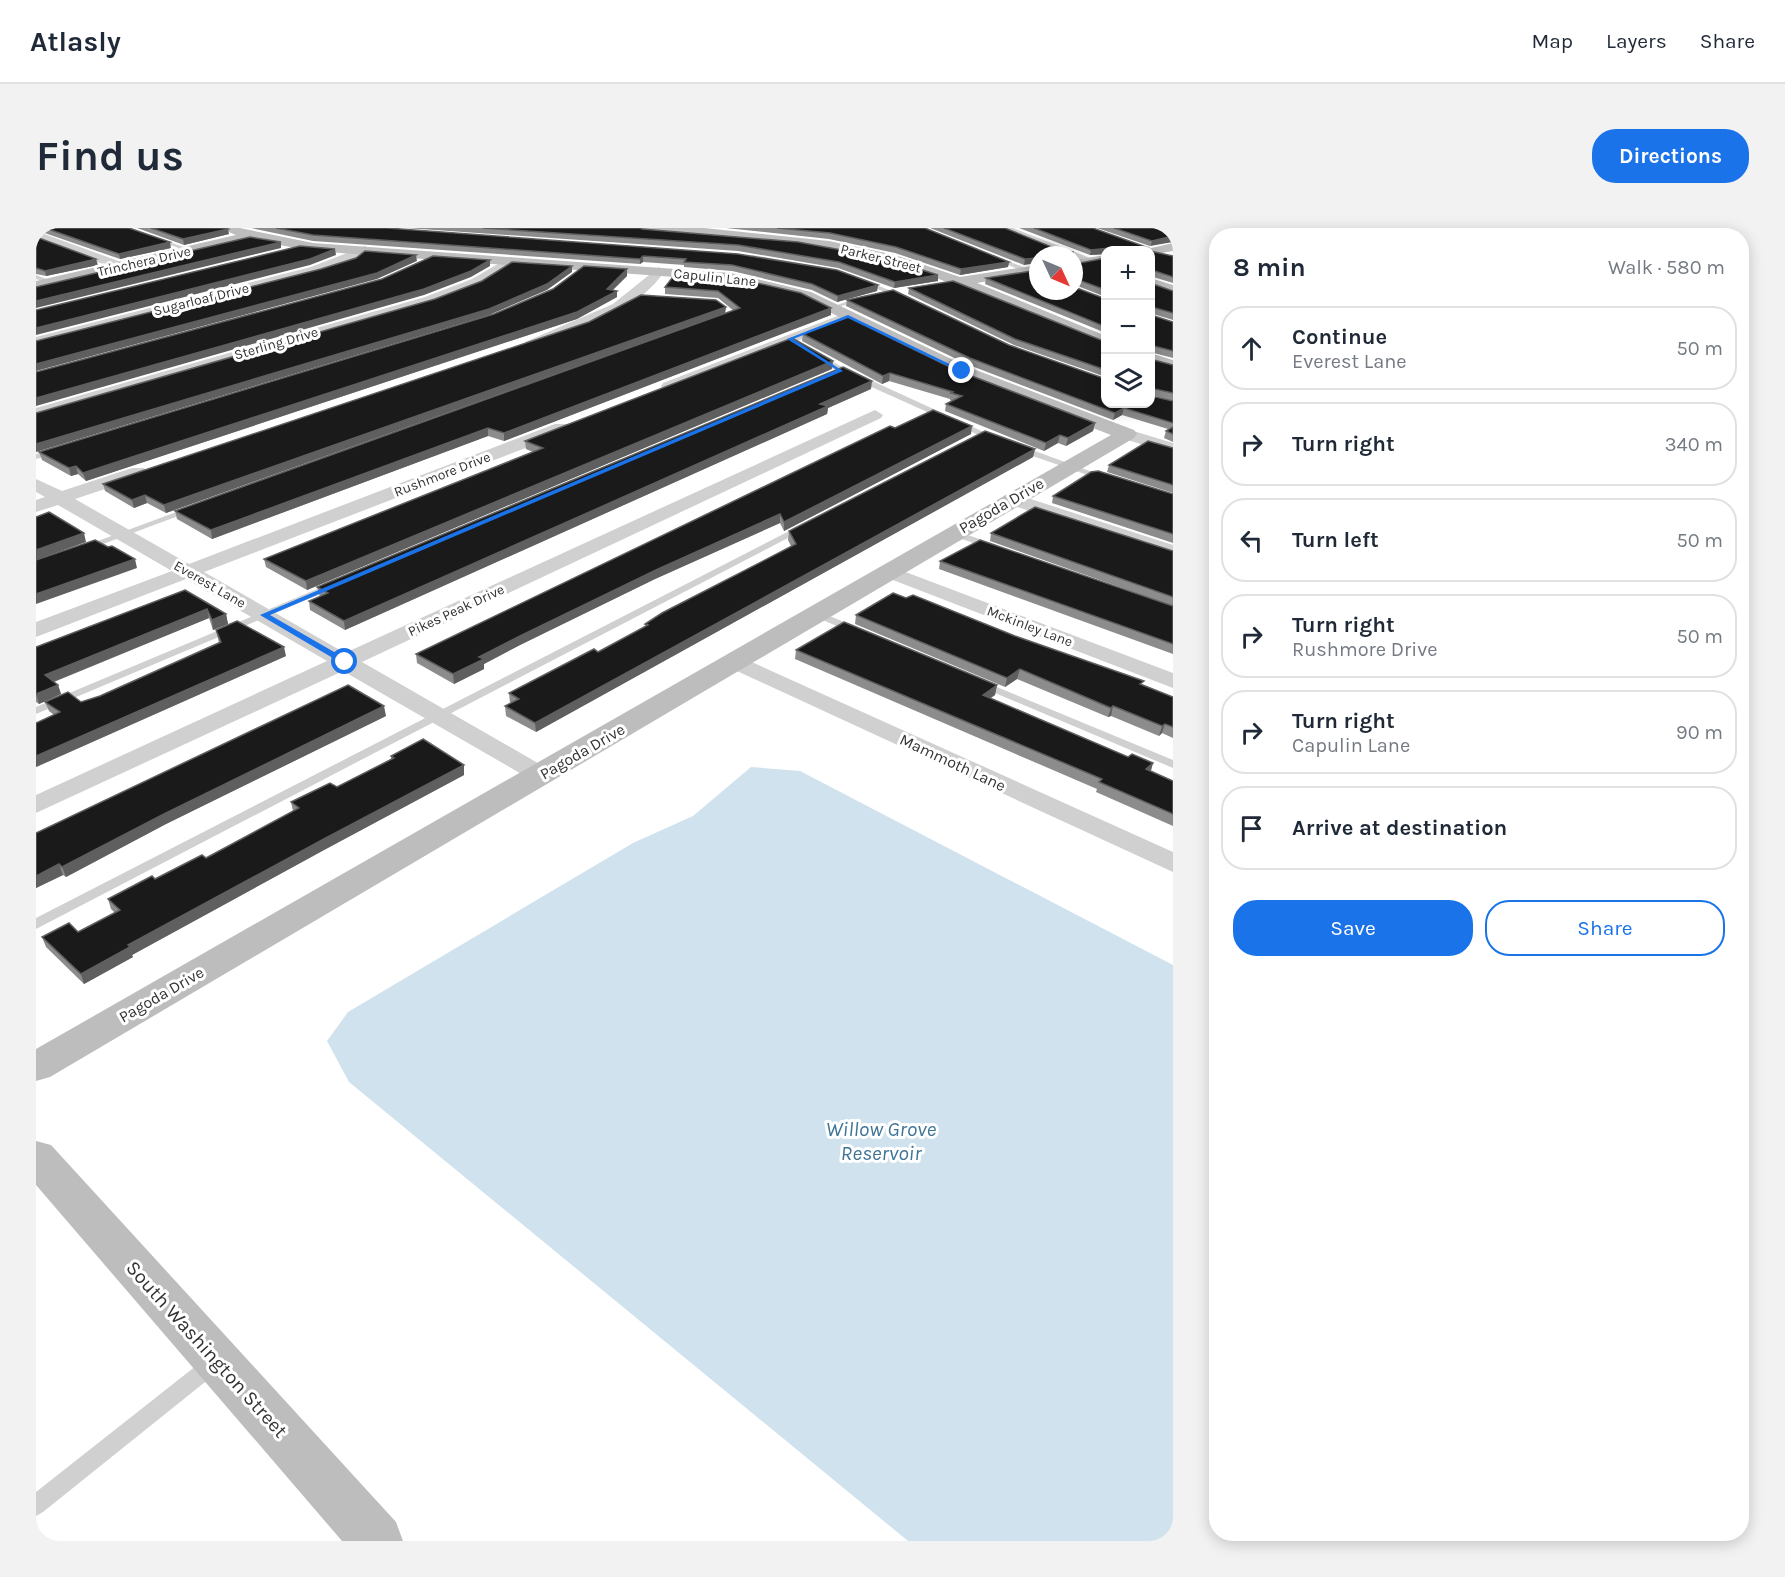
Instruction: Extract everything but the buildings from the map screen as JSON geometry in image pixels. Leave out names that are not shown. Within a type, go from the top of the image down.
[{"type":"street","name":"Capulin Lane","points":[[226,228],[251,236],[306,246],[510,261],[580,270],[659,271],[760,282],[806,296],[962,371],[1127,434],[1173,449]]},
{"type":"street","name":"Parker Street","points":[[642,228],[752,236],[831,245],[888,258],[1101,340]]},
{"type":"street","points":[[1002,228],[1101,262]]},
{"type":"street","points":[[1168,228],[1173,230]]},
{"type":"street","points":[[760,282],[831,245],[841,237],[839,230]]},
{"type":"street","points":[[36,235],[120,266]]},
{"type":"street","name":"Trinchera Drive","points":[[41,282],[251,236]]},
{"type":"street","points":[[1155,249],[1173,247]]},
{"type":"street","name":"Sugarloaf Drive","points":[[36,341],[316,270],[352,258],[365,250]]},
{"type":"street","name":"Sterling Drive","points":[[36,413],[441,297],[477,282],[510,261]]},
{"type":"street","points":[[1083,263],[1101,262]]},
{"type":"street","points":[[514,348],[583,324],[643,295],[659,271]]},
{"type":"street","points":[[953,283],[1029,273]]},
{"type":"street","points":[[1155,284],[1173,290]]},
{"type":"street","points":[[649,394],[793,341],[840,312]]},
{"type":"street","points":[[1155,360],[1173,366]]},
{"type":"street","name":"Pikes Peak Drive","points":[[36,805],[875,415]]},
{"type":"street","name":"Rushmore Drive","points":[[36,630],[573,423]]},
{"type":"street","name":"Pagoda Drive","points":[[36,1067],[541,775],[887,571],[1127,434]]},
{"type":"street","points":[[36,506],[156,466]]},
{"type":"street","name":"Everest Lane","points":[[36,484],[541,775]]},
{"type":"street","points":[[1012,499],[1173,552]]},
{"type":"street","name":"Mckinley Lane","points":[[887,571],[1173,681]]},
{"type":"street","name":"Mammoth Lane","points":[[734,662],[1173,863]]},
{"type":"street","name":"South Washington Street","points":[[36,1157],[377,1541]]},
{"type":"lane","points":[[125,228],[189,250]]},
{"type":"lane","points":[[287,250],[306,246]]},
{"type":"lane","points":[[1155,252],[1173,258]]},
{"type":"lane","points":[[984,254],[1029,270]]},
{"type":"lane","points":[[423,263],[437,256]]},
{"type":"lane","points":[[747,256],[838,272]]},
{"type":"lane","points":[[849,276],[893,292],[910,301]]},
{"type":"lane","points":[[840,312],[859,298],[904,291]]},
{"type":"lane","points":[[806,349],[841,370],[1003,442]]},
{"type":"lane","points":[[830,375],[841,370]]},
{"type":"lane","points":[[971,440],[981,434]]},
{"type":"lane","points":[[36,457],[70,447]]},
{"type":"lane","points":[[1014,447],[1068,467],[1117,481]]},
{"type":"lane","points":[[68,554],[206,504]]},
{"type":"lane","points":[[36,924],[813,522]]},
{"type":"lane","points":[[953,533],[1004,551]]},
{"type":"lane","points":[[36,711],[345,581]]},
{"type":"lane","points":[[815,613],[865,634]]},
{"type":"lane","points":[[964,676],[1173,764]]},
{"type":"lane","points":[[36,1505],[217,1360]]},
{"type":"water","name":"Willow Grove Reservoir","points":[[751,767],[800,771],[1173,965],[1173,1541],[908,1541],[349,1082],[327,1041],[348,1012],[633,843],[693,816]]},
{"type":"route","points":[[345,662],[264,615],[841,370],[789,339],[848,316],[962,371]]}]
